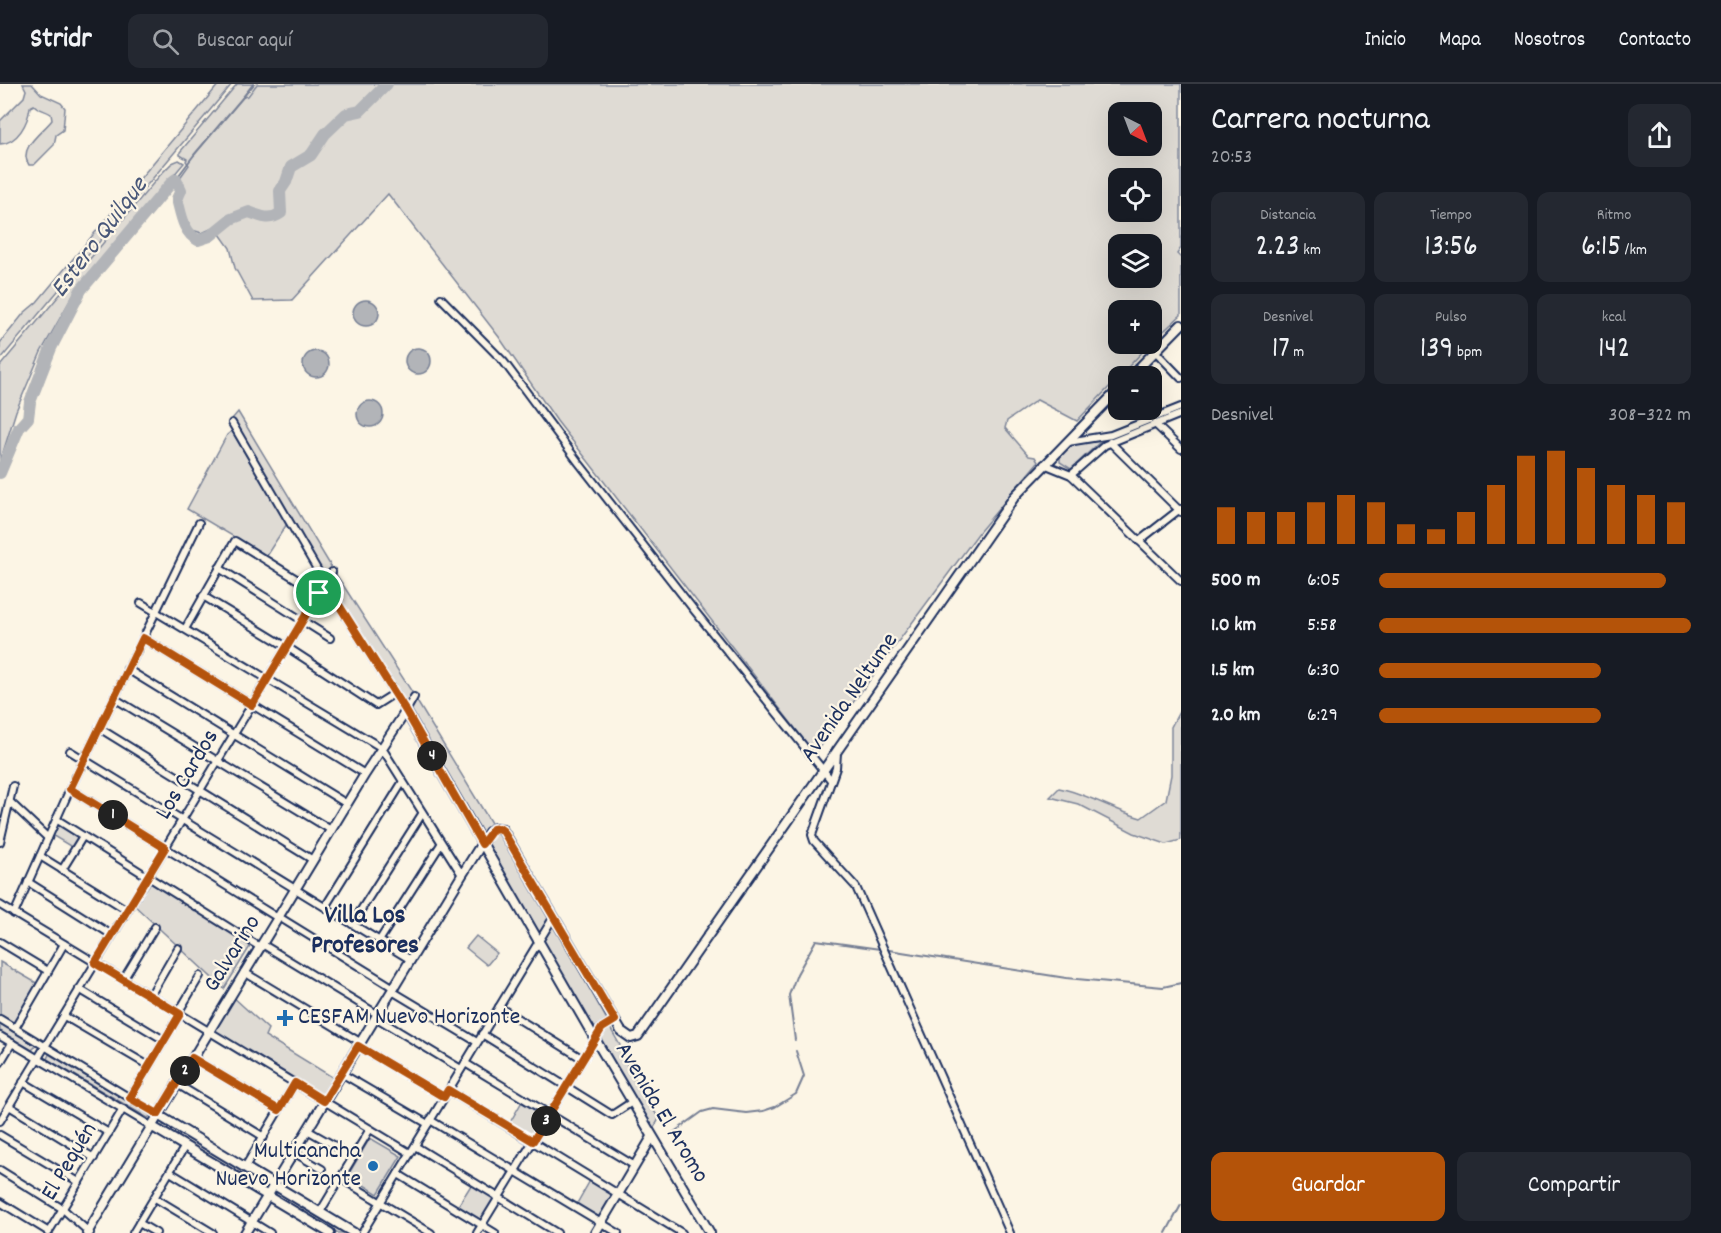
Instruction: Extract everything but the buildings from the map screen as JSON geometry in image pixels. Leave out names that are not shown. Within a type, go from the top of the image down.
[{"type":"street","points":[[441,298],[504,362],[566,446],[687,601],[831,780]]},
{"type":"street","points":[[1162,344],[1181,325]]},
{"type":"street","points":[[1141,366],[1152,354]]},
{"type":"street","points":[[1158,354],[1181,378]]},
{"type":"street","name":"Avenida Neltume","points":[[627,1037],[635,1037],[641,1033],[1015,496],[1108,400]]},
{"type":"street","points":[[1068,442],[1111,435],[1181,407]]},
{"type":"street","points":[[1071,475],[1110,442],[1181,414]]},
{"type":"street","name":"Avenida El Aromo","points":[[232,423],[325,583],[406,711],[652,1137],[710,1233]]},
{"type":"street","points":[[1155,424],[1181,449]]},
{"type":"street","points":[[1110,442],[1180,510],[1139,542]]},
{"type":"street","points":[[1044,464],[1071,475],[1181,581]]},
{"type":"street","points":[[14,914],[84,759],[199,523]]},
{"type":"street","points":[[185,629],[235,541],[319,593]]},
{"type":"street","points":[[219,568],[330,638]]},
{"type":"street","name":"Los Cardos","points":[[0,1120],[332,572]]},
{"type":"street","points":[[203,596],[376,705],[395,693]]},
{"type":"street","points":[[141,603],[382,748],[462,875]]},
{"type":"street","points":[[143,638],[365,774]]},
{"type":"street","points":[[127,669],[347,804]]},
{"type":"street","name":"Galvarino","points":[[89,1232],[208,1031],[414,697]]},
{"type":"street","points":[[114,698],[331,830]]},
{"type":"street","points":[[99,728],[313,860]]},
{"type":"street","points":[[70,751],[411,960]]},
{"type":"street","points":[[837,753],[836,768],[812,830],[814,841],[856,887],[1010,1233]]},
{"type":"street","points":[[325,907],[402,783]]},
{"type":"street","points":[[0,842],[13,786]]},
{"type":"street","points":[[70,789],[477,1042]]},
{"type":"street","points":[[10,802],[48,838]]},
{"type":"street","points":[[352,924],[422,814]]},
{"type":"street","points":[[56,819],[376,1016],[550,1114],[635,1166]]},
{"type":"street","name":"Avenida El Aromo","points":[[482,844],[496,827],[503,831],[553,918],[627,1037]]},
{"type":"street","points":[[62,870],[83,836]]},
{"type":"street","points":[[380,941],[441,844]]},
{"type":"street","points":[[245,1233],[482,844]]},
{"type":"street","points":[[40,856],[127,910]]},
{"type":"street","points":[[28,882],[112,934]]},
{"type":"street","points":[[0,905],[410,1153]]},
{"type":"street","points":[[362,1233],[553,918]]},
{"type":"street","points":[[123,980],[155,927]]},
{"type":"street","points":[[0,942],[48,971]]},
{"type":"street","points":[[15,1028],[64,944]]},
{"type":"street","points":[[150,996],[178,948]]},
{"type":"street","points":[[244,972],[444,1097]]},
{"type":"street","points":[[130,1098],[200,976]]},
{"type":"street","points":[[79,989],[164,1040]]},
{"type":"street","points":[[498,1007],[583,1059]]},
{"type":"street","points":[[64,1016],[149,1066]]},
{"type":"street","points":[[0,1019],[354,1233]]},
{"type":"street","points":[[477,1233],[595,1039],[605,1025],[615,1020]]},
{"type":"street","points":[[482,1034],[612,1115],[632,1102]]},
{"type":"street","points":[[0,1036],[330,1233]]},
{"type":"street","points":[[0,1064],[12,1043]]},
{"type":"street","points":[[192,1058],[279,1110]]},
{"type":"street","points":[[341,1073],[515,1171],[618,1233]]},
{"type":"street","points":[[23,1082],[109,1133]]},
{"type":"street","points":[[245,1167],[295,1083]]},
{"type":"street","points":[[177,1084],[264,1137]]},
{"type":"street","points":[[448,1090],[682,1233]]},
{"type":"street","points":[[9,1106],[94,1158]]},
{"type":"street","name":"El Pequén","points":[[49,1232],[123,1109]]},
{"type":"street","points":[[320,1212],[370,1129]]},
{"type":"street","points":[[307,1130],[337,1147]]},
{"type":"street","points":[[0,1135],[79,1182]]},
{"type":"street","points":[[595,1233],[652,1137]]},
{"type":"street","points":[[133,1233],[185,1146]]},
{"type":"street","points":[[415,1146],[557,1233]]},
{"type":"street","points":[[294,1152],[322,1169]]},
{"type":"street","points":[[0,1170],[63,1209],[89,1232]]},
{"type":"street","points":[[170,1172],[270,1233]]},
{"type":"street","points":[[398,1174],[495,1233]]},
{"type":"street","points":[[340,1178],[431,1233]]},
{"type":"street","points":[[155,1198],[213,1233]]},
{"type":"street","points":[[0,1202],[49,1232]]},
{"type":"street","points":[[139,1223],[156,1233]]},
{"type":"shaded area","points":[[23,84],[32,84],[41,94],[61,103],[65,108],[63,130],[56,135],[54,145],[34,165],[29,165],[26,152],[52,120],[51,114],[34,105],[30,107],[27,119],[17,136],[0,144],[0,121],[24,97],[26,90]]},
{"type":"shaded area","points":[[219,84],[232,84],[0,360],[0,343]]},
{"type":"shaded area","points":[[237,84],[253,84],[243,97],[248,96],[257,84],[1181,84],[1181,248],[1177,254],[1181,258],[1181,315],[1162,333],[1162,300],[1108,300],[1108,354],[1141,354],[1129,366],[1108,366],[1108,388],[1077,421],[1037,400],[1007,421],[1005,428],[1029,456],[1035,457],[1038,462],[980,531],[815,754],[557,421],[499,337],[388,194],[292,300],[253,301],[235,268],[230,248],[215,227],[202,233],[192,230],[185,218],[179,179],[189,165],[187,159],[180,155],[180,152]]},
{"type":"shaded area","points":[[179,160],[184,163],[73,295],[41,352],[16,411],[0,462],[0,366],[161,174],[172,163]]},
{"type":"shaded area","points":[[366,300],[375,304],[379,313],[375,322],[366,326],[357,322],[353,313],[357,304]]},
{"type":"shaded area","points":[[418,348],[427,352],[431,361],[427,370],[418,374],[409,370],[405,361],[409,352]]},
{"type":"shaded area","points":[[316,351],[325,355],[329,364],[325,373],[316,377],[307,373],[303,364],[307,355]]},
{"type":"shaded area","points":[[370,401],[379,405],[383,414],[379,423],[370,427],[361,423],[357,414],[361,405]]},
{"type":"shaded area","points":[[238,412],[332,568],[326,579],[232,419]]},
{"type":"shaded area","points":[[232,431],[287,524],[266,556],[187,509],[227,435]]},
{"type":"shaded area","points":[[1101,441],[1071,469],[1060,462],[1060,455],[1070,445]]},
{"type":"shaded area","points":[[334,571],[412,692],[406,705],[328,582]]},
{"type":"shaded area","points":[[415,698],[491,823],[481,835],[409,711]]},
{"type":"shaded area","points":[[1181,708],[1181,840],[1166,844],[1134,833],[1078,804],[1050,797],[1059,788],[1141,818],[1166,800],[1171,775],[1171,727]]},
{"type":"shaded area","points":[[56,819],[83,836],[75,849],[50,834]]},
{"type":"shaded area","points":[[499,828],[553,918],[539,940],[482,844],[491,831]]},
{"type":"shaded area","points":[[151,882],[251,945],[224,989],[134,905]]},
{"type":"shaded area","points":[[553,924],[607,1020],[593,1029],[542,940]]},
{"type":"shaded area","points":[[476,936],[497,953],[487,965],[466,948]]},
{"type":"shaded area","points":[[0,962],[40,985],[15,1028],[0,1019]]},
{"type":"shaded area","points":[[231,995],[268,1029],[265,1036],[337,1080],[324,1101],[208,1031]]},
{"type":"shaded area","points":[[0,1022],[38,1044],[32,1050],[0,1031]]},
{"type":"shaded area","points":[[609,1026],[629,1061],[627,1065],[659,1119],[652,1131],[599,1041]]},
{"type":"shaded area","points":[[49,1054],[151,1115],[148,1118],[47,1059]]},
{"type":"shaded area","points":[[524,1098],[550,1114],[533,1141],[508,1126]]},
{"type":"shaded area","points":[[165,1124],[265,1184],[262,1188],[162,1127]]},
{"type":"shaded area","points":[[370,1138],[401,1156],[378,1194],[348,1175]]},
{"type":"shaded area","points":[[592,1177],[618,1193],[601,1222],[575,1207]]},
{"type":"shaded area","points":[[473,1182],[499,1197],[482,1225],[456,1209]]},
{"type":"shaded area","points":[[278,1191],[347,1233],[338,1233],[275,1196]]},
{"type":"waterway","points":[[176,179],[254,84]]},
{"type":"waterway","name":"Estero Quilque","points":[[0,473],[19,428],[28,418],[30,402],[51,348],[81,290],[172,182],[176,179],[181,190],[177,199],[186,228],[198,240],[210,236],[231,219],[249,212],[273,217],[281,213],[280,191],[291,167],[311,155],[325,134],[346,114],[360,111],[387,84]]},
{"type":"waterway","points":[[795,1040],[789,995],[797,974],[816,940],[880,949]]},
{"type":"waterway","points":[[889,950],[1066,978],[1163,987],[1181,983]]},
{"type":"waterway","points":[[670,1135],[702,1112],[713,1109],[746,1113],[763,1111],[775,1107],[796,1094],[804,1076],[796,1051]]},
{"type":"waterway","points":[[1166,1233],[1181,1205]]},
{"type":"place","name":"CESFAM Nuevo Horizonte","points":[[285,1018]]},
{"type":"place","name":"Multicancha Nuevo Horizonte","points":[[373,1166]]},
{"type":"district","name":"Villa Los Profesores","points":[[365,931]]},
{"type":"route","points":[[325,583],[406,711],[482,844],[489,832],[496,827],[503,831],[615,1020],[602,1028],[533,1141],[448,1090],[444,1097],[358,1046],[324,1101],[295,1083],[279,1110],[192,1058],[158,1114],[130,1098],[180,1014],[95,963],[165,848],[70,789],[143,638],[252,705],[319,593],[325,583]]}]
